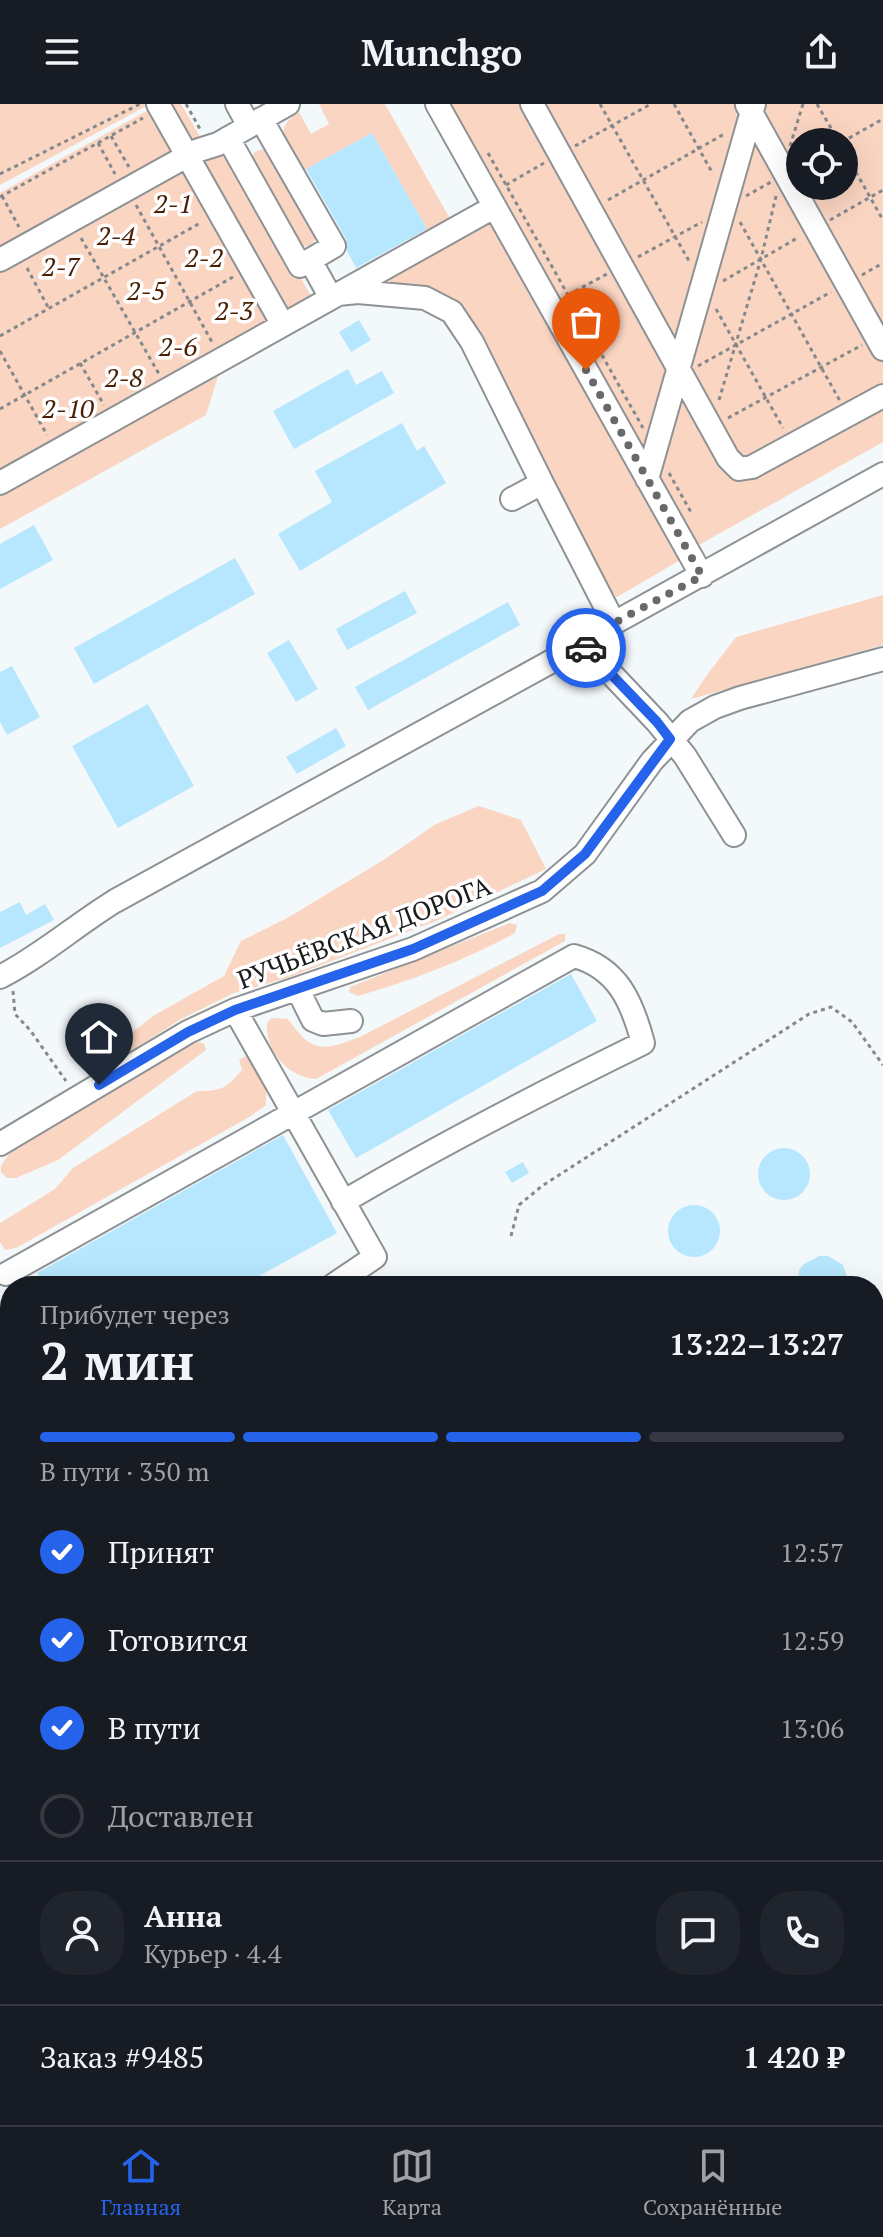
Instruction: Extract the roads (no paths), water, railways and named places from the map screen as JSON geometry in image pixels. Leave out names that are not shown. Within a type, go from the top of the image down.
[{"type":"street","points":[[219,142],[300,266],[334,246],[255,122],[238,104]]},
{"type":"street","points":[[15,252],[187,156],[288,104]]},
{"type":"street","points":[[437,104],[702,576]]},
{"type":"street","points":[[532,104],[728,458],[739,469],[752,467],[883,396]]},
{"type":"street","points":[[153,105],[187,156],[283,325]]},
{"type":"street","points":[[647,479],[727,204],[750,110]]},
{"type":"street","points":[[750,110],[880,342]]},
{"type":"street","points":[[5,474],[56,452],[494,207]]},
{"type":"street","points":[[310,260],[334,296]]},
{"type":"street","points":[[334,296],[358,292],[425,298],[452,312],[472,342],[614,623]]},
{"type":"street","points":[[10,972],[115,901],[583,644],[614,623],[883,474]]},
{"type":"street","points":[[512,499],[542,483]]},
{"type":"street","points":[[583,644],[685,756],[734,835]]},
{"type":"street","name":"РУЧЬЁВСКАЯ ДОРОГА","points":[[0,1144],[188,1032],[235,1010],[413,949],[542,891],[585,854],[670,739],[690,721],[715,707],[883,659]]},
{"type":"street","points":[[6,1274],[574,956],[594,961],[608,971],[637,1020],[643,1043],[532,1096],[343,1202]]},
{"type":"street","points":[[298,990],[313,1020],[323,1024],[351,1021]]},
{"type":"street","points":[[235,1010],[375,1257],[347,1276]]},
{"type":"park label","name":"2-1","points":[[173,203]]},
{"type":"park label","name":"2-4","points":[[116,235]]},
{"type":"park label","name":"2-2","points":[[204,257]]},
{"type":"park label","name":"2-7","points":[[61,266]]},
{"type":"park label","name":"2-5","points":[[146,290]]},
{"type":"park label","name":"2-3","points":[[234,310]]},
{"type":"park label","name":"2-6","points":[[178,346]]},
{"type":"park label","name":"2-8","points":[[124,377]]},
{"type":"park label","name":"2-10","points":[[68,408]]}]
